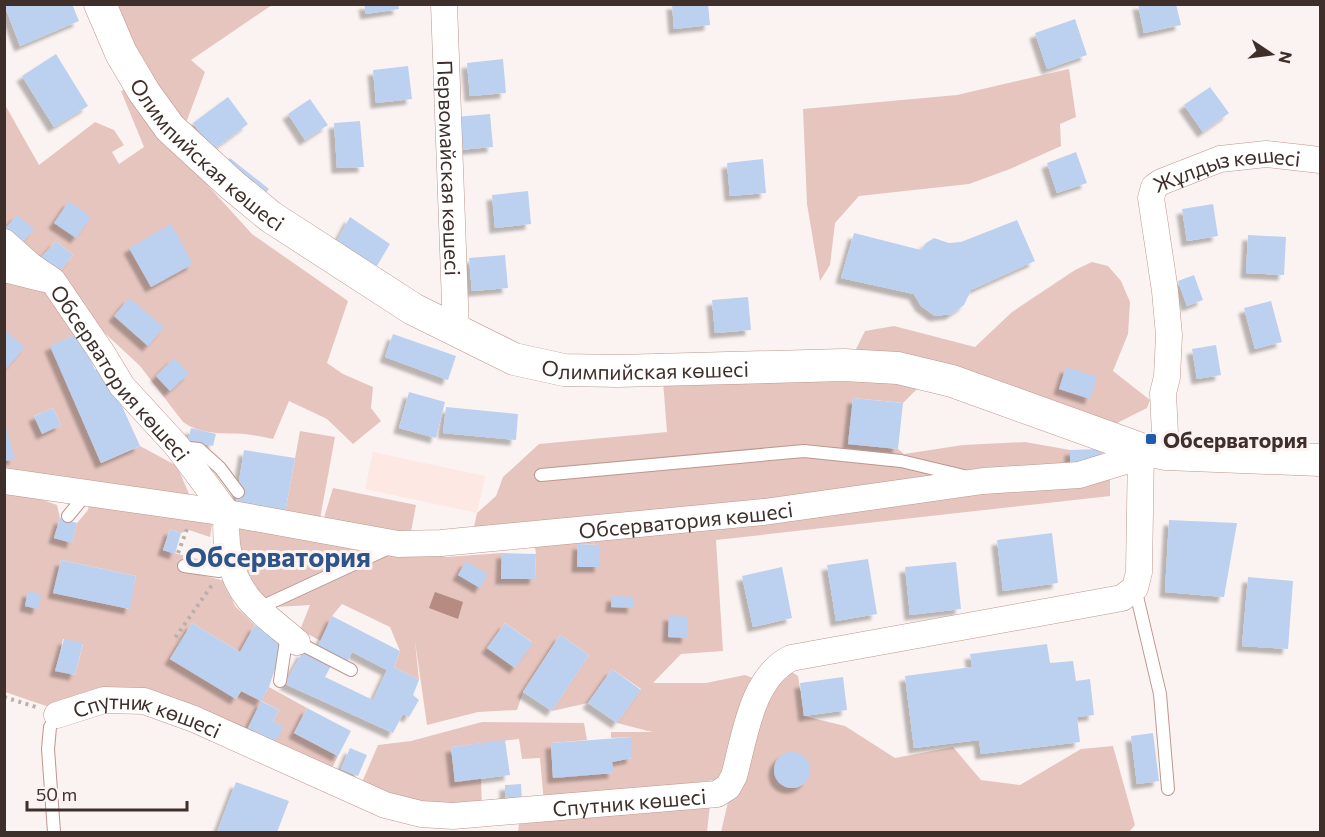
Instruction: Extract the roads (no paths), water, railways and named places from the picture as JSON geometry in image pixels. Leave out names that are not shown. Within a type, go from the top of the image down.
[{"type":"street","name":"Олимпийская көшесі","points":[[100,4],[121,53],[144,92],[171,128],[271,217],[413,309],[514,359],[564,370],[618,371],[844,365],[898,368],[952,381],[1154,452],[1320,460]]},
{"type":"street","name":"Первомайская көшесі","points":[[444,4],[456,331]]},
{"type":"street","name":"Жұлдыз көшесі","points":[[1154,452],[1167,377],[1169,335],[1151,198],[1154,187],[1161,182],[1220,159],[1266,154],[1320,160]]},
{"type":"street","name":"Обсерватория көшесі","points":[[4,242],[31,266],[53,281],[122,386],[232,503]]},
{"type":"street","points":[[4,269],[53,281]]},
{"type":"street","name":"Обсерватория көшесі","points":[[4,481],[195,508],[232,503],[398,544],[441,543],[764,512],[983,481],[1079,476],[1154,452]]},
{"type":"street","points":[[1135,588],[1154,452]]},
{"type":"street","points":[[232,503],[225,532],[225,568],[248,598],[292,637]]},
{"type":"street","name":"Спутник көшесі","points":[[57,715],[104,700],[144,701],[194,719],[385,805],[421,814],[453,816],[717,794],[728,787],[734,777],[755,699],[762,684],[779,664],[791,658],[1122,598],[1135,588]]},
{"type":"lane","points":[[541,475],[804,451],[901,461],[983,481]]},
{"type":"lane","points":[[68,516],[87,493]]},
{"type":"lane","points":[[259,608],[398,544]]},
{"type":"lane","points":[[184,566],[225,568]]},
{"type":"lane","points":[[1135,588],[1160,694],[1168,789]]},
{"type":"lane","points":[[280,681],[292,637],[351,670]]},
{"type":"lane","points":[[54,832],[48,749],[50,728],[57,715]]},
{"type":"place","name":"Обсерватория","points":[[1151,439]]},
{"type":"district","name":"Обсерватория","points":[[278,556]]}]
